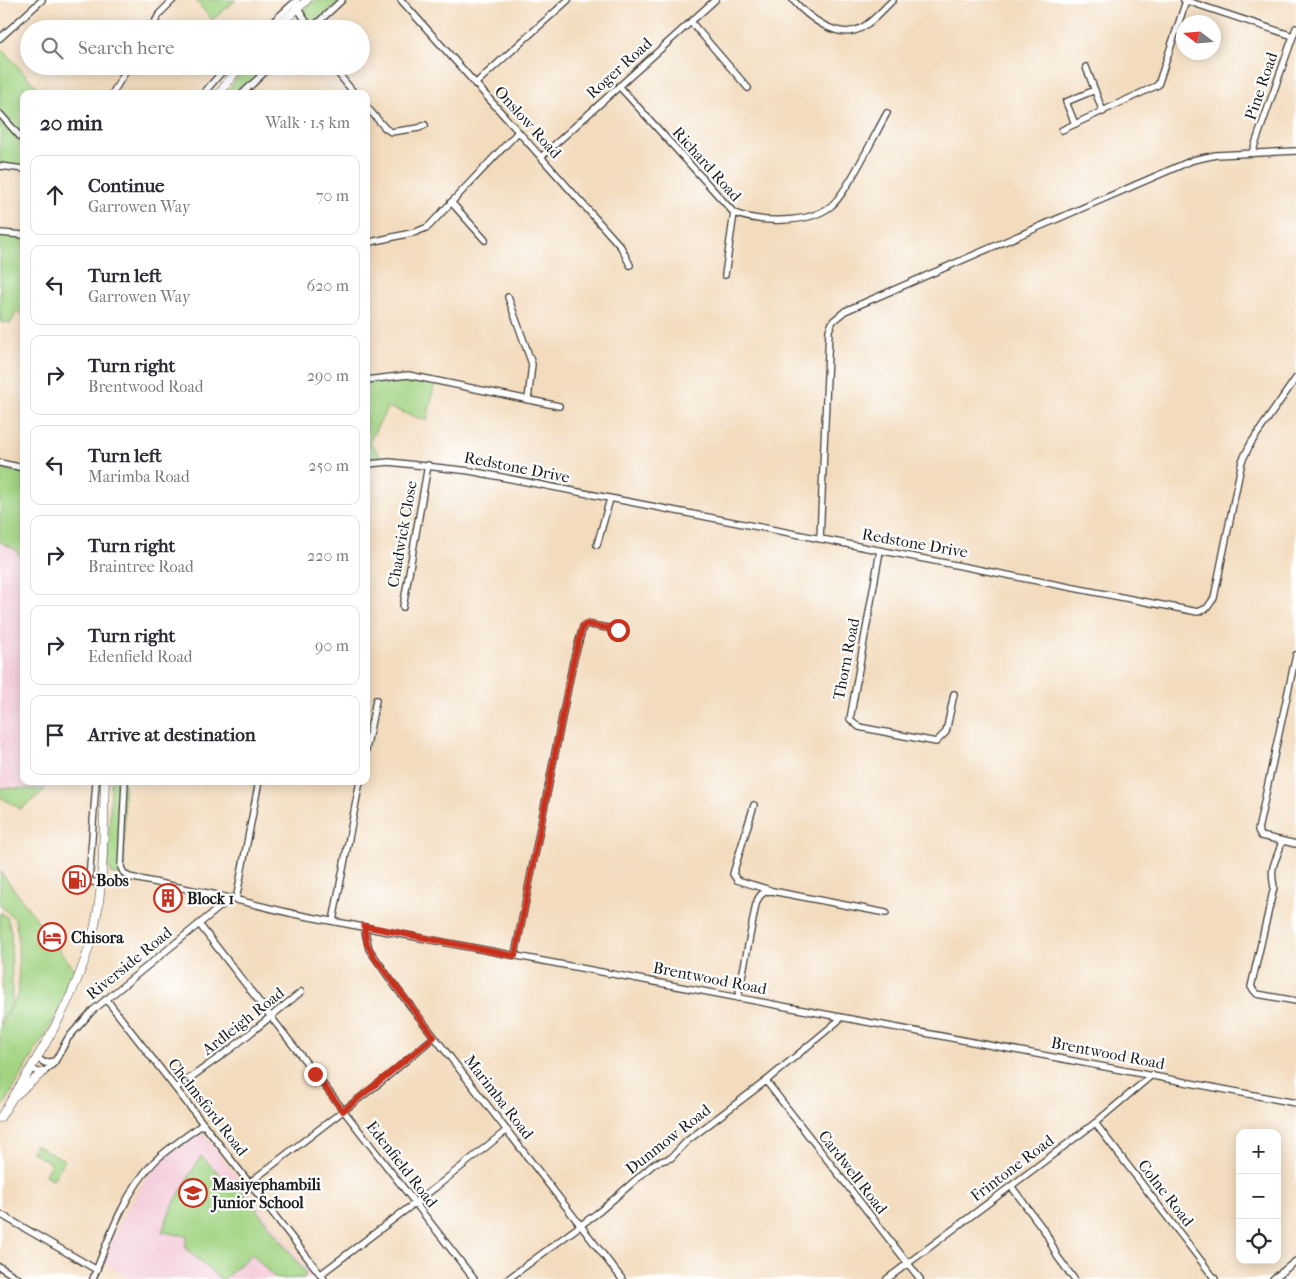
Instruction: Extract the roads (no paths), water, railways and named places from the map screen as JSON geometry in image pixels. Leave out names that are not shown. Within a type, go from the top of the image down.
[{"type":"highway","points":[[282,20],[294,3],[307,0]]},
{"type":"highway","points":[[222,90],[233,75]]},
{"type":"highway","points":[[0,1118],[37,1058],[68,1001],[85,961],[95,924],[101,884],[105,785]]},
{"type":"highway","points":[[12,1098],[43,1072]]},
{"type":"street","points":[[0,38],[42,0]]},
{"type":"street","points":[[156,20],[172,0]]},
{"type":"street","points":[[321,20],[342,0]]},
{"type":"street","name":"Onslow Road","points":[[402,0],[621,247],[630,265]]},
{"type":"street","points":[[475,84],[568,0]]},
{"type":"street","name":"Roger Road","points":[[541,157],[715,0]]},
{"type":"street","points":[[793,0],[804,12],[820,23],[851,31],[864,26],[893,0]]},
{"type":"street","points":[[1062,130],[1158,85],[1185,0],[1293,36]]},
{"type":"street","points":[[275,20],[294,3],[305,20]]},
{"type":"street","points":[[691,22],[748,88]]},
{"type":"street","name":"Pine Road","points":[[1252,153],[1296,28]]},
{"type":"street","points":[[1086,67],[1103,112]]},
{"type":"street","points":[[114,90],[124,75]]},
{"type":"street","points":[[206,90],[219,75]]},
{"type":"street","points":[[246,90],[262,75]]},
{"type":"street","points":[[339,75],[352,90]]},
{"type":"street","name":"Richard Road","points":[[619,86],[734,213],[725,274]]},
{"type":"street","points":[[1075,124],[1066,102],[1094,90]]},
{"type":"street","points":[[370,111],[391,132],[419,128],[425,125]]},
{"type":"street","points":[[734,213],[778,221],[802,217],[826,209],[839,198],[887,113]]},
{"type":"street","points":[[0,114],[20,136]]},
{"type":"street","points":[[370,242],[422,230],[518,132]]},
{"type":"street","points":[[820,539],[829,330],[836,317],[845,311],[1183,164],[1208,156],[1296,152]]},
{"type":"street","points":[[0,166],[20,168]]},
{"type":"street","points":[[451,202],[485,240]]},
{"type":"street","points":[[0,233],[20,235]]},
{"type":"street","points":[[508,297],[532,364],[528,400]]},
{"type":"street","points":[[370,380],[408,375],[559,406]]},
{"type":"street","name":"Redstone Drive","points":[[370,464],[382,462],[428,465],[1000,572],[1191,612],[1203,611],[1212,604],[1214,598],[1242,461],[1251,444],[1296,378]]},
{"type":"street","points":[[0,463],[20,467]]},
{"type":"street","name":"Chadwick Close","points":[[403,607],[428,465]]},
{"type":"street","points":[[597,545],[610,499]]},
{"type":"street","name":"Thorn Road","points":[[880,551],[850,719],[859,726],[936,742],[944,737],[946,732],[954,694]]},
{"type":"street","points":[[515,956],[573,662],[583,626],[586,624],[618,630]]},
{"type":"street","points":[[1296,655],[1258,830],[1261,836],[1296,844]]},
{"type":"street","points":[[370,730],[376,700]]},
{"type":"street","points":[[96,785],[89,881],[101,884]]},
{"type":"street","name":"Brentwood Road","points":[[125,785],[122,872],[129,877],[333,921],[1296,1103]]},
{"type":"street","points":[[233,899],[258,785]]},
{"type":"street","points":[[333,921],[359,785]]},
{"type":"street","points":[[754,805],[733,874],[737,880],[772,891],[886,913]]},
{"type":"street","points":[[1282,841],[1279,852],[1273,861],[1271,871],[1274,887],[1250,984],[1252,990],[1257,994],[1296,1001]]},
{"type":"street","points":[[738,998],[757,901],[765,892],[772,891]]},
{"type":"street","name":"Riverside Road","points":[[43,1072],[56,1060],[73,1031],[106,999],[233,899]]},
{"type":"street","name":"Edenfield Road","points":[[199,924],[474,1279]]},
{"type":"street","name":"Marimba Road","points":[[364,926],[367,944],[374,957],[622,1279]]},
{"type":"street","name":"Ardleigh Road","points":[[176,1088],[232,1048],[301,992]]},
{"type":"street","name":"Chelmsford Road","points":[[106,999],[323,1277]]},
{"type":"street","name":"Dunmow Road","points":[[508,1279],[600,1212],[656,1163],[671,1158],[687,1141],[766,1081],[838,1021],[840,1017]]},
{"type":"street","points":[[249,1183],[343,1111],[434,1037]]},
{"type":"street","points":[[37,1058],[46,1063],[56,1060]]},
{"type":"street","points":[[30,1068],[43,1072]]},
{"type":"street","name":"Frintone Road","points":[[887,1279],[1095,1123],[1152,1076]]},
{"type":"street","name":"Cardwell Road","points":[[766,1081],[920,1279]]},
{"type":"street","name":"Colne Road","points":[[1095,1123],[1215,1279]]},
{"type":"street","points":[[93,1279],[122,1212],[140,1181],[154,1162],[203,1124]]},
{"type":"street","points":[[323,1277],[507,1130]]},
{"type":"street","points":[[1011,1186],[1046,1233],[1057,1256],[1074,1279]]},
{"type":"street","points":[[0,1214],[97,1270]]},
{"type":"street","points":[[1273,1279],[1296,1261]]},
{"type":"street","points":[[0,1267],[19,1279]]},
{"type":"place","name":"Bobs","points":[[77,880]]},
{"type":"place","name":"Block 1","points":[[168,898]]},
{"type":"place","name":"Chisora","points":[[52,937]]},
{"type":"place","name":"Masiyephambili Junior School","points":[[193,1193]]}]
